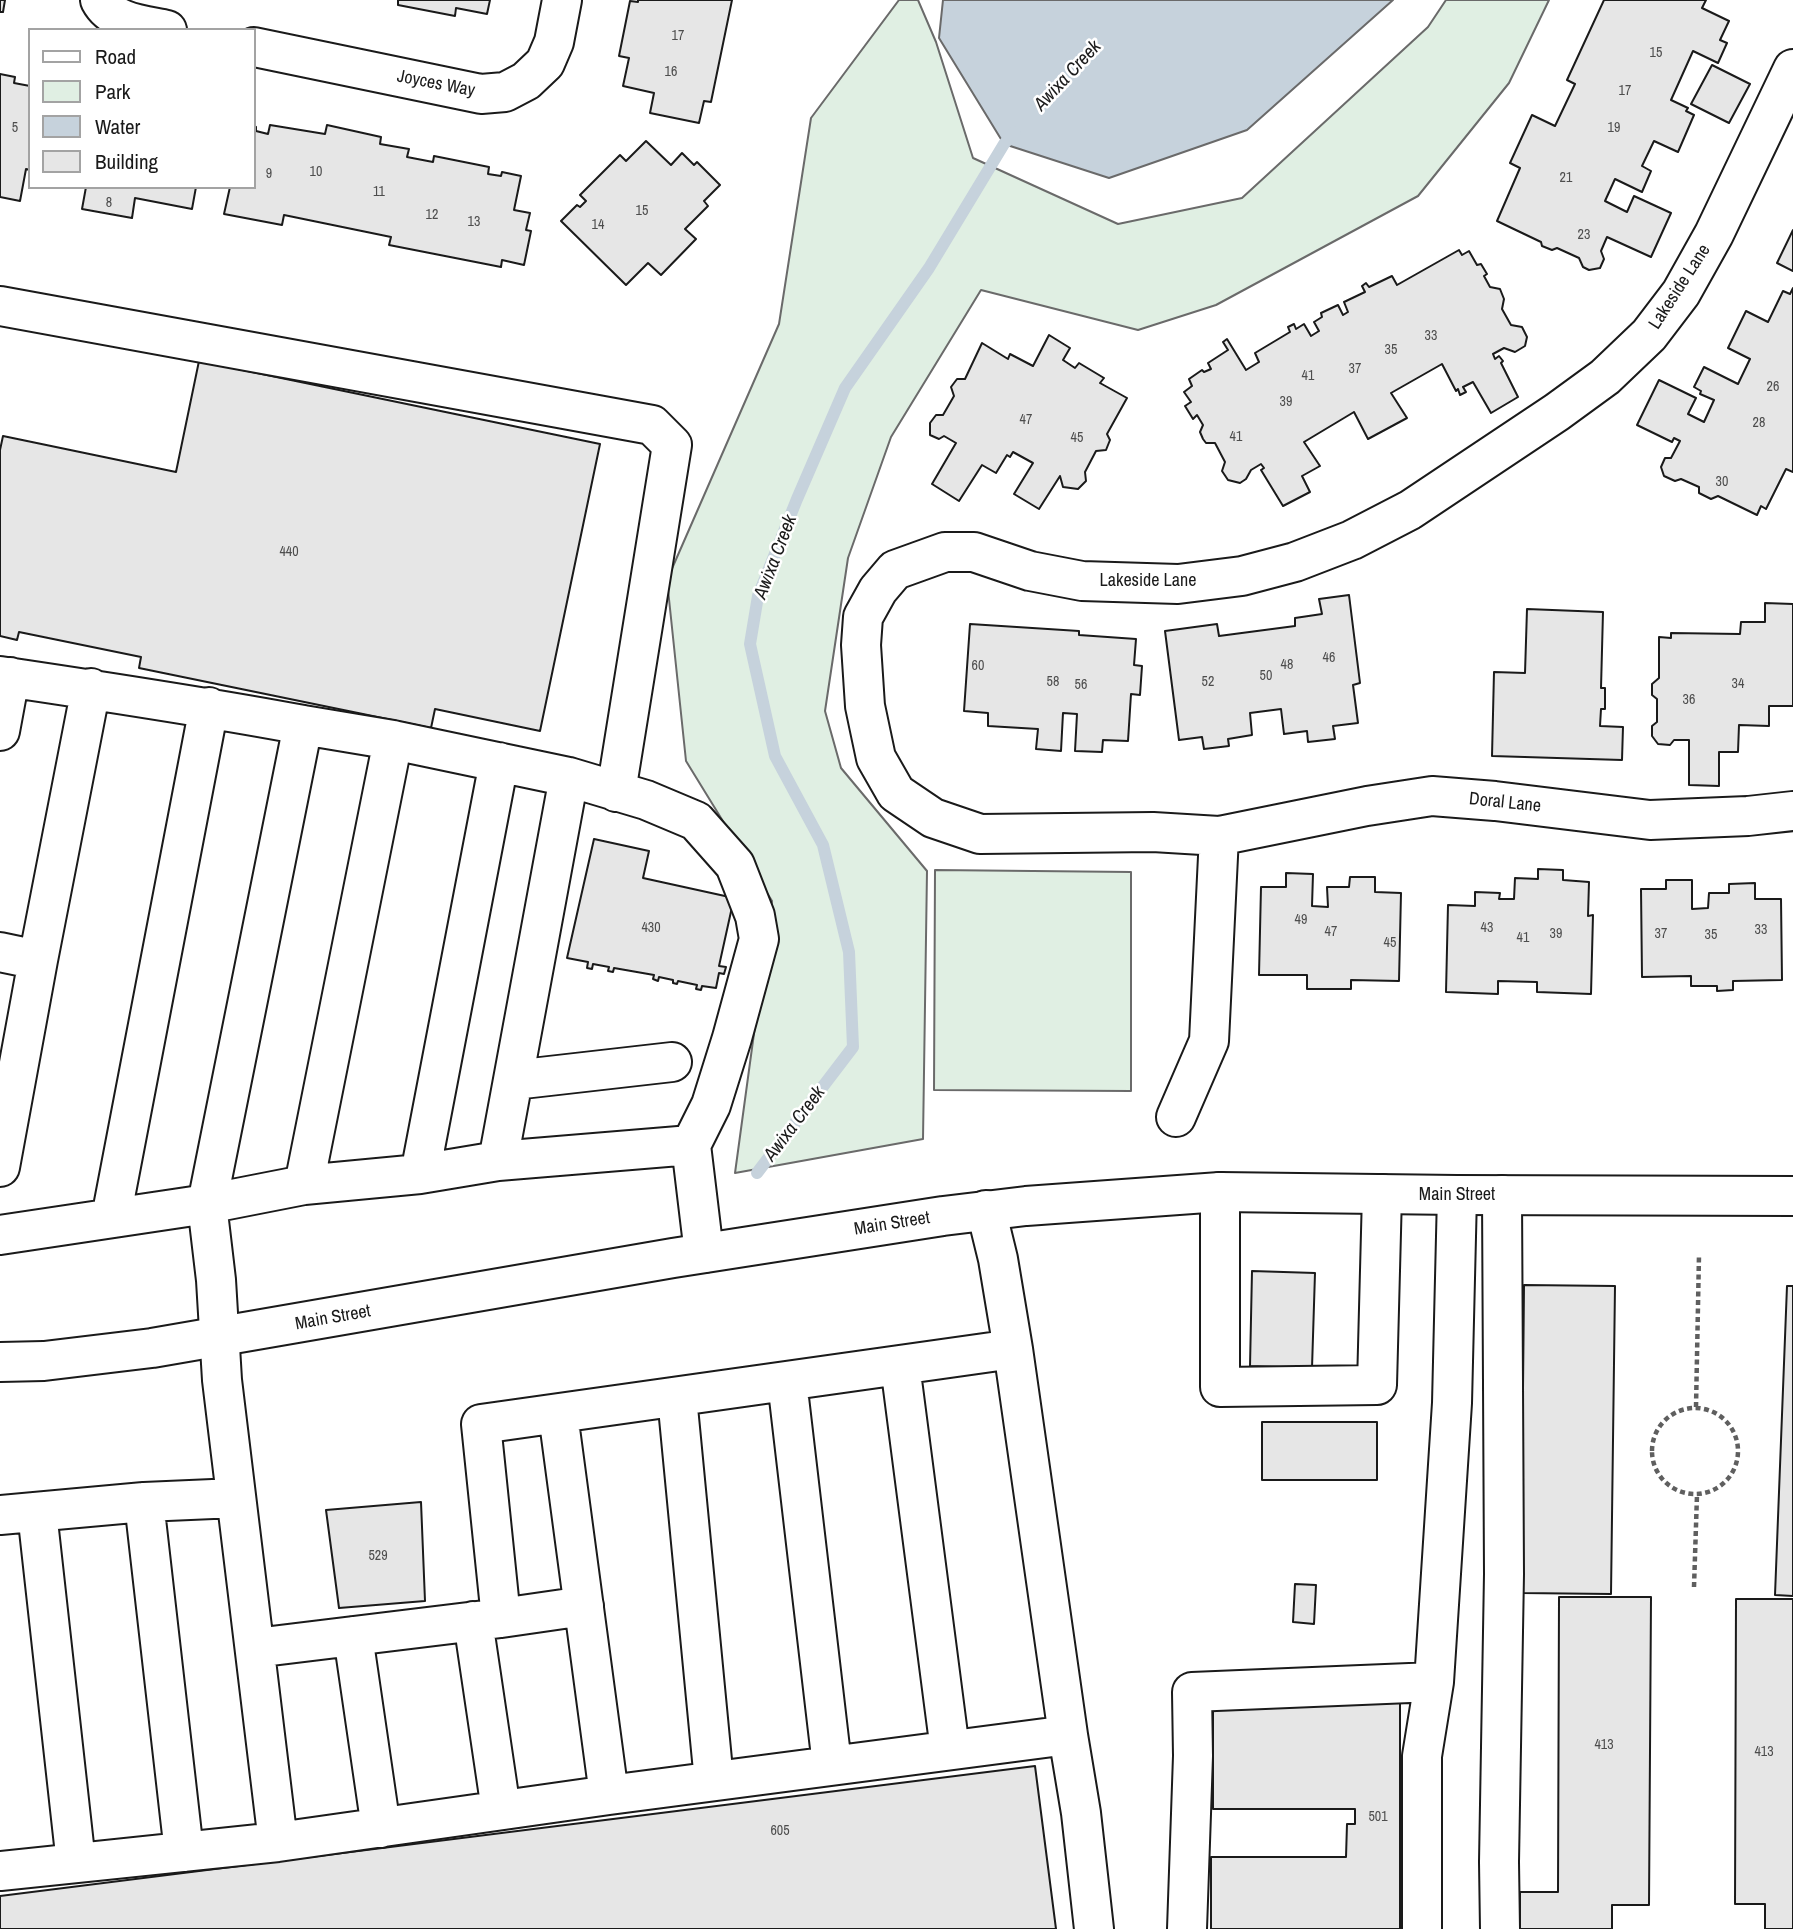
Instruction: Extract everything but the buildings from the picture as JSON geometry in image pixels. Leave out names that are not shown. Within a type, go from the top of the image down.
[{"type":"street","points":[[100,0],[103,6],[126,21],[158,28]]},
{"type":"street","name":"Joyces Way","points":[[256,47],[481,94],[505,92],[526,81],[545,63],[554,42],[562,0]]},
{"type":"street","name":"Lakeside Lane","points":[[1219,836],[1153,832],[980,834],[933,818],[896,793],[876,758],[865,706],[861,645],[863,617],[878,590],[895,570],[945,552],[974,552],[1030,572],[1082,581],[1178,584],[1242,576],[1294,562],[1352,540],[1410,510],[1567,405],[1605,377],[1650,335],[1681,292],[1714,234],[1793,69]]},
{"type":"street","points":[[0,306],[652,425],[672,445],[616,792]]},
{"type":"street","points":[[0,731],[5,677],[91,688],[393,740],[569,777],[646,800],[696,821],[735,865],[755,916],[760,939],[711,1105],[691,1145],[704,1253]]},
{"type":"street","points":[[0,1167],[10,1052],[38,960],[91,688]]},
{"type":"street","points":[[111,1218],[209,707]]},
{"type":"street","points":[[278,1842],[222,1380],[207,1204],[303,725]]},
{"type":"street","points":[[304,1185],[393,740]]},
{"type":"street","points":[[420,1174],[499,762]]},
{"type":"street","points":[[498,1161],[569,777]]},
{"type":"street","name":"Doral Lane","points":[[1219,836],[1367,806],[1432,796],[1650,820],[1748,816],[1793,811]]},
{"type":"street","points":[[1176,1117],[1209,1041],[1219,836]]},
{"type":"street","points":[[0,952],[38,960]]},
{"type":"street","points":[[514,1080],[672,1062]]},
{"type":"street","points":[[0,1235],[207,1204],[304,1185],[420,1174],[498,1161],[691,1145]]},
{"type":"street","points":[[1220,1192],[1220,1387],[1377,1385],[1382,1194]]},
{"type":"street","name":"Main Street","points":[[0,1362],[44,1361],[220,1338],[704,1253],[986,1210],[1220,1192],[1793,1196]]},
{"type":"street","points":[[1422,1929],[1422,1756],[1434,1682],[1452,1403],[1457,1195]]},
{"type":"street","points":[[1500,1929],[1504,1574],[1502,1195]]},
{"type":"street","points":[[986,1210],[998,1259],[1013,1349],[1081,1813],[1094,1929]]},
{"type":"street","points":[[501,1810],[487,1620],[481,1424],[1013,1349]]},
{"type":"street","points":[[900,1365],[950,1750]]},
{"type":"street","points":[[787,1381],[832,1765]]},
{"type":"street","points":[[677,1397],[714,1781]]},
{"type":"street","points":[[558,1414],[609,1795]]},
{"type":"street","points":[[76,1863],[18,1513],[144,1502],[236,1498]]},
{"type":"street","points":[[144,1502],[184,1852]]},
{"type":"street","points":[[254,1648],[584,1606]]},
{"type":"street","points":[[353,1636],[381,1828]]},
{"type":"street","points":[[1186,1929],[1193,1756],[1192,1692],[1434,1682]]},
{"type":"street","points":[[0,1871],[278,1842],[609,1795],[1068,1735]]},
{"type":"path","points":[[1696,1407],[1699,1255]]},
{"type":"path","points":[[1696,1407],[1710,1409],[1723,1416],[1738,1440],[1739,1455],[1735,1469],[1727,1480],[1716,1489],[1697,1495],[1674,1489],[1662,1480],[1651,1453],[1659,1426],[1682,1409],[1696,1407]]},
{"type":"path","points":[[1694,1587],[1697,1495]]},
{"type":"green space","points":[[899,0],[918,0],[936,42],[973,158],[1118,224],[1242,198],[1428,27],[1446,0],[1549,0],[1509,83],[1418,196],[1216,305],[1138,330],[981,290],[891,437],[848,558],[825,711],[841,768],[927,871],[923,1139],[735,1173],[772,901],[686,761],[667,580],[779,324],[811,118]]},
{"type":"green space","points":[[935,870],[1131,872],[1131,1091],[934,1090]]},
{"type":"water","points":[[943,0],[1393,0],[1247,130],[1109,178],[1004,144],[939,38]]},
{"type":"waterway","name":"Awixa Creek","points":[[757,1173],[853,1047],[849,952],[823,845],[775,756],[750,644],[758,596],[845,388],[929,268],[1004,144],[1015,132]]}]
